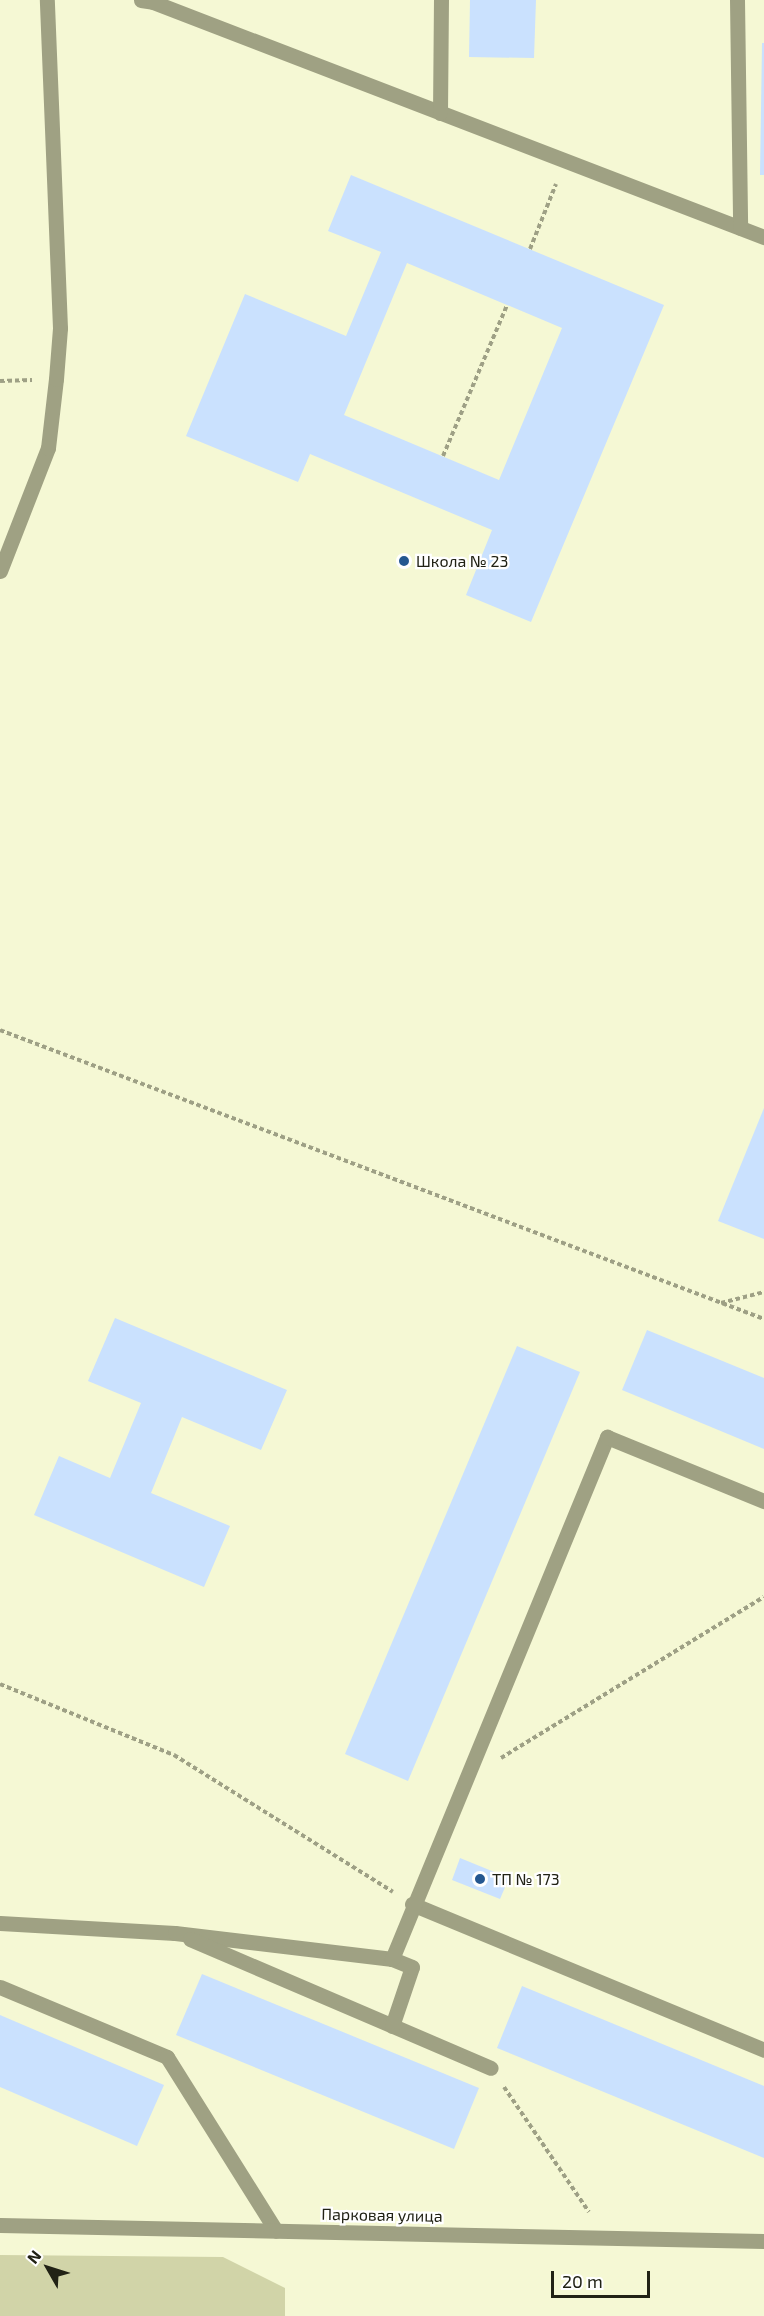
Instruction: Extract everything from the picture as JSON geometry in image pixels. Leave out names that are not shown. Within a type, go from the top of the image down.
[{"type":"street","points":[[0,571],[48,448],[56,379],[60,328],[46,0]]},
{"type":"street","points":[[440,113],[441,0]]},
{"type":"street","points":[[737,0],[740,228]]},
{"type":"street","points":[[149,1],[764,237]]},
{"type":"street","points":[[392,1959],[412,1904],[607,1437],[764,1501]]},
{"type":"street","points":[[412,1904],[764,2050]]},
{"type":"street","points":[[0,1923],[175,1933],[392,1959],[412,1967],[393,2026]]},
{"type":"street","points":[[175,1933],[491,2068]]},
{"type":"street","points":[[0,1987],[167,2057],[276,2230]]},
{"type":"street","name":"Парковая улица","points":[[0,2225],[764,2241]]},
{"type":"path","points":[[530,249],[565,161]]},
{"type":"path","points":[[443,456],[507,305]]},
{"type":"path","points":[[0,381],[56,379]]},
{"type":"path","points":[[0,1030],[764,1319]]},
{"type":"path","points":[[720,1303],[764,1292]]},
{"type":"path","points":[[464,1781],[764,1597]]},
{"type":"path","points":[[0,1684],[174,1755],[412,1904]]},
{"type":"path","points":[[491,2068],[606,2238]]},
{"type":"green space","points":[[0,2255],[223,2257],[285,2288],[285,2316],[0,2316]]},
{"type":"building","points":[[470,0],[536,0],[534,58],[469,57]]},
{"type":"building","points":[[762,43],[764,43],[764,175],[760,175]]},
{"type":"building","points":[[351,175],[664,305],[531,622],[466,595],[492,530],[310,454],[298,482],[186,436],[245,294],[346,336],[381,252],[328,231]],"holes":[[[407,263],[562,328],[499,480],[344,415]]]},
{"type":"building","points":[[764,1108],[764,1239],[718,1221]]},
{"type":"building","points":[[115,1318],[287,1390],[261,1450],[182,1417],[151,1493],[230,1526],[204,1587],[34,1515],[59,1456],[110,1478],[141,1403],[88,1381]]},
{"type":"building","points":[[647,1330],[764,1378],[764,1449],[622,1390]]},
{"type":"building","points":[[517,1346],[580,1372],[408,1781],[345,1754]]},
{"type":"building","name":"ТП № 173","points":[[460,1858],[509,1878],[500,1899],[452,1880]]},
{"type":"building","points":[[202,1974],[479,2088],[454,2149],[176,2035]]},
{"type":"building","points":[[522,1986],[764,2086],[764,2158],[497,2048]]},
{"type":"building","points":[[0,2015],[164,2085],[137,2146],[0,2087]]},
{"type":"place","name":"Школа № 23","points":[[404,561]]},
{"type":"place","name":"ТП № 173","points":[[480,1879]]}]
